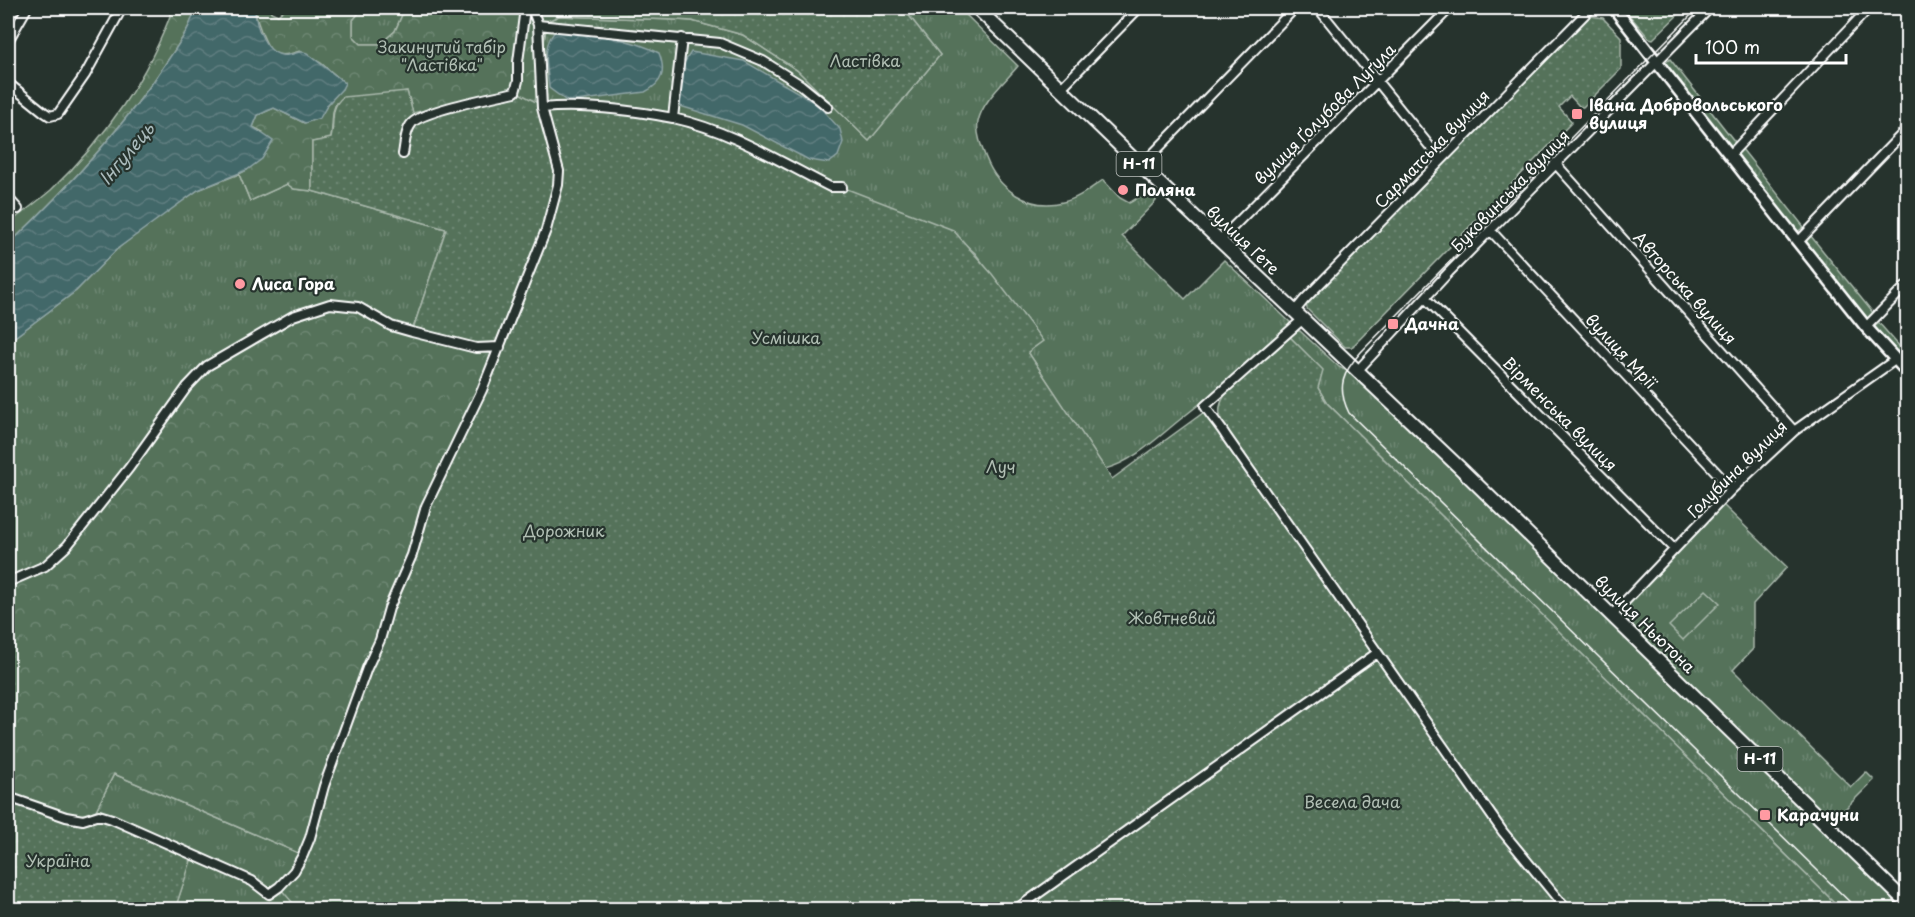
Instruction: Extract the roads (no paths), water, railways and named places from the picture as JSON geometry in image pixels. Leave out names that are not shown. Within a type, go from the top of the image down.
[{"type":"main road","name":"вулиця Ґете","points":[[983,10],[1141,166],[1358,370]]},
{"type":"main road","name":"вулиця Ньютона","points":[[1358,370],[1908,904]]},
{"type":"street","points":[[8,41],[27,8]]},
{"type":"street","points":[[8,83],[50,116],[58,114],[85,75],[122,8]]},
{"type":"street","points":[[403,154],[406,133],[414,121],[428,114],[515,92],[525,8]]},
{"type":"street","points":[[8,797],[66,817],[83,820],[99,815],[106,817],[252,881],[268,894],[279,887],[294,871],[310,838],[324,786],[368,668],[381,640],[389,608],[412,555],[426,506],[500,346],[546,230],[558,185],[559,171],[542,108],[538,25],[532,8]]},
{"type":"street","points":[[1061,88],[1139,8]]},
{"type":"street","points":[[1141,166],[1295,8]]},
{"type":"street","points":[[1318,8],[1440,159]]},
{"type":"street","name":"вулиця Ґолубова Луґула","points":[[1220,240],[1450,8]]},
{"type":"street","name":"Сарматська вулиця","points":[[1377,653],[1205,406],[1299,315],[1304,300],[1440,159],[1591,8]]},
{"type":"street","points":[[1614,8],[1866,327],[1908,373]]},
{"type":"street","name":"Буковинська вулиця","points":[[1358,370],[1449,272],[1710,8]]},
{"type":"street","points":[[1730,155],[1869,8]]},
{"type":"street","points":[[538,25],[720,43],[763,61],[801,85],[828,107]]},
{"type":"street","points":[[673,118],[682,38]]},
{"type":"street","points":[[542,108],[560,106],[640,112],[693,123],[754,148],[830,187],[842,187]]},
{"type":"street","points":[[1798,242],[1908,128]]},
{"type":"street","name":"Авторська вулиця","points":[[1556,163],[1794,431]]},
{"type":"street","points":[[8,198],[18,209]]},
{"type":"street","name":"вулиця Мрії","points":[[1491,231],[1732,489]]},
{"type":"street","points":[[1866,327],[1908,284]]},
{"type":"street","name":"Вірменська вулиця","points":[[1426,299],[1674,549]]},
{"type":"street","points":[[8,582],[45,566],[67,546],[129,468],[187,387],[207,366],[293,316],[330,304],[358,307],[391,326],[412,332],[476,348],[500,346]]},
{"type":"street","name":"Голубина вулиця","points":[[1612,615],[1732,489],[1794,431],[1895,360]]},
{"type":"street","points":[[1015,909],[1377,653],[1503,832],[1567,909]]},
{"type":"water","name":"Інгулець","points":[[195,8],[255,8],[257,23],[268,46],[280,55],[307,53],[345,83],[342,89],[328,104],[320,118],[305,123],[274,108],[258,115],[253,127],[273,141],[262,159],[247,170],[198,190],[117,249],[76,291],[8,342],[8,245],[73,180],[132,110],[180,42],[191,22]]},
{"type":"water","points":[[557,30],[610,37],[635,43],[659,53],[662,65],[661,76],[656,85],[645,92],[568,102],[549,88],[547,49],[548,42]]},
{"type":"water","points":[[691,52],[744,61],[816,103],[840,129],[843,142],[838,156],[829,163],[809,160],[742,125],[680,106],[684,63]]},
{"type":"tram line","points":[[1698,8],[1361,352],[1343,380],[1343,395],[1349,413],[1858,910]]},
{"type":"place","name":"Івана Добровольського вулиця","points":[[1577,114]]},
{"type":"place","name":"Поляна","points":[[1123,190]]},
{"type":"place","name":"Лиса Гора","points":[[240,284]]},
{"type":"place","name":"Дачна","points":[[1393,324]]},
{"type":"place","name":"Карачуни","points":[[1765,815]]},
{"type":"park label","name":"Закинутий табір \"Ластівка\"","points":[[442,56]]},
{"type":"park label","name":"Ластівка","points":[[865,61]]},
{"type":"park label","name":"Усмішка","points":[[786,338]]},
{"type":"park label","name":"Луч","points":[[1001,467]]},
{"type":"park label","name":"Дорожник","points":[[564,531]]},
{"type":"park label","name":"Жовтневий","points":[[1172,618]]},
{"type":"park label","name":"Весела дача","points":[[1352,802]]},
{"type":"park label","name":"Україна","points":[[58,861]]}]
